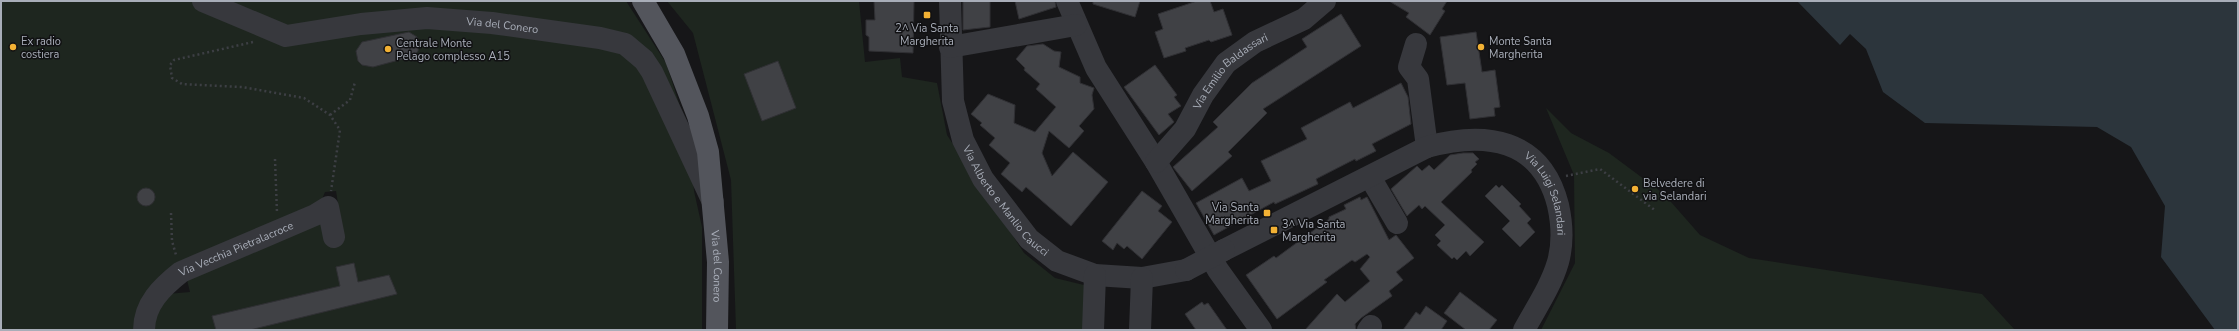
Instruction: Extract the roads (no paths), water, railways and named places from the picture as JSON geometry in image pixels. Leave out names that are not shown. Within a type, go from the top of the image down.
[{"type":"main road","name":"Via del Conero","points":[[643,1],[674,54],[698,116],[708,152],[718,262],[717,330]]},
{"type":"street","name":"Via del Conero","points":[[203,1],[286,36],[361,24],[426,18],[508,25],[600,38],[625,44],[644,60],[652,72],[713,203]]},
{"type":"street","name":"Via Alberto e Manlio Caucci","points":[[950,1],[950,47],[953,101],[963,140],[983,179],[1029,239],[1057,261],[1095,275],[1142,278]]},
{"type":"street","points":[[1067,1],[1076,25],[1096,68],[1156,162],[1218,270],[1261,330]]},
{"type":"street","name":"Via Emilio Baldassari","points":[[1156,162],[1185,129],[1203,95],[1226,63],[1255,42],[1304,19],[1325,1]]},
{"type":"street","points":[[950,47],[1076,25]]},
{"type":"street","points":[[1416,44],[1410,67],[1418,78],[1427,147]]},
{"type":"street","name":"Via Luigi Selandari","points":[[1142,278],[1186,270],[1370,178],[1427,147],[1452,140],[1482,139],[1515,147],[1538,162],[1555,193],[1560,215],[1562,235],[1558,262],[1524,330]]},
{"type":"street","points":[[1370,178],[1397,223]]},
{"type":"street","name":"Via Vecchia Pietralacroce","points":[[144,330],[144,322],[151,302],[162,287],[181,272],[315,215],[328,207],[334,237]]},
{"type":"street","points":[[1093,330],[1095,275]]},
{"type":"street","points":[[1140,330],[1142,278]]},
{"type":"place","name":"2^ Via Santa Margherita","points":[[927,15]]},
{"type":"place","name":"Ex radio costiera","points":[[13,47]]},
{"type":"place","name":"Monte Santa Margherita","points":[[1481,47]]},
{"type":"place","name":"Centrale Monte Pelago complesso A15","points":[[388,49]]},
{"type":"place","name":"Belvedere di via Selandari","points":[[1635,189]]},
{"type":"place","name":"Via Santa Margherita","points":[[1267,213]]},
{"type":"place","name":"3^ Via Santa Margherita","points":[[1274,230]]}]
